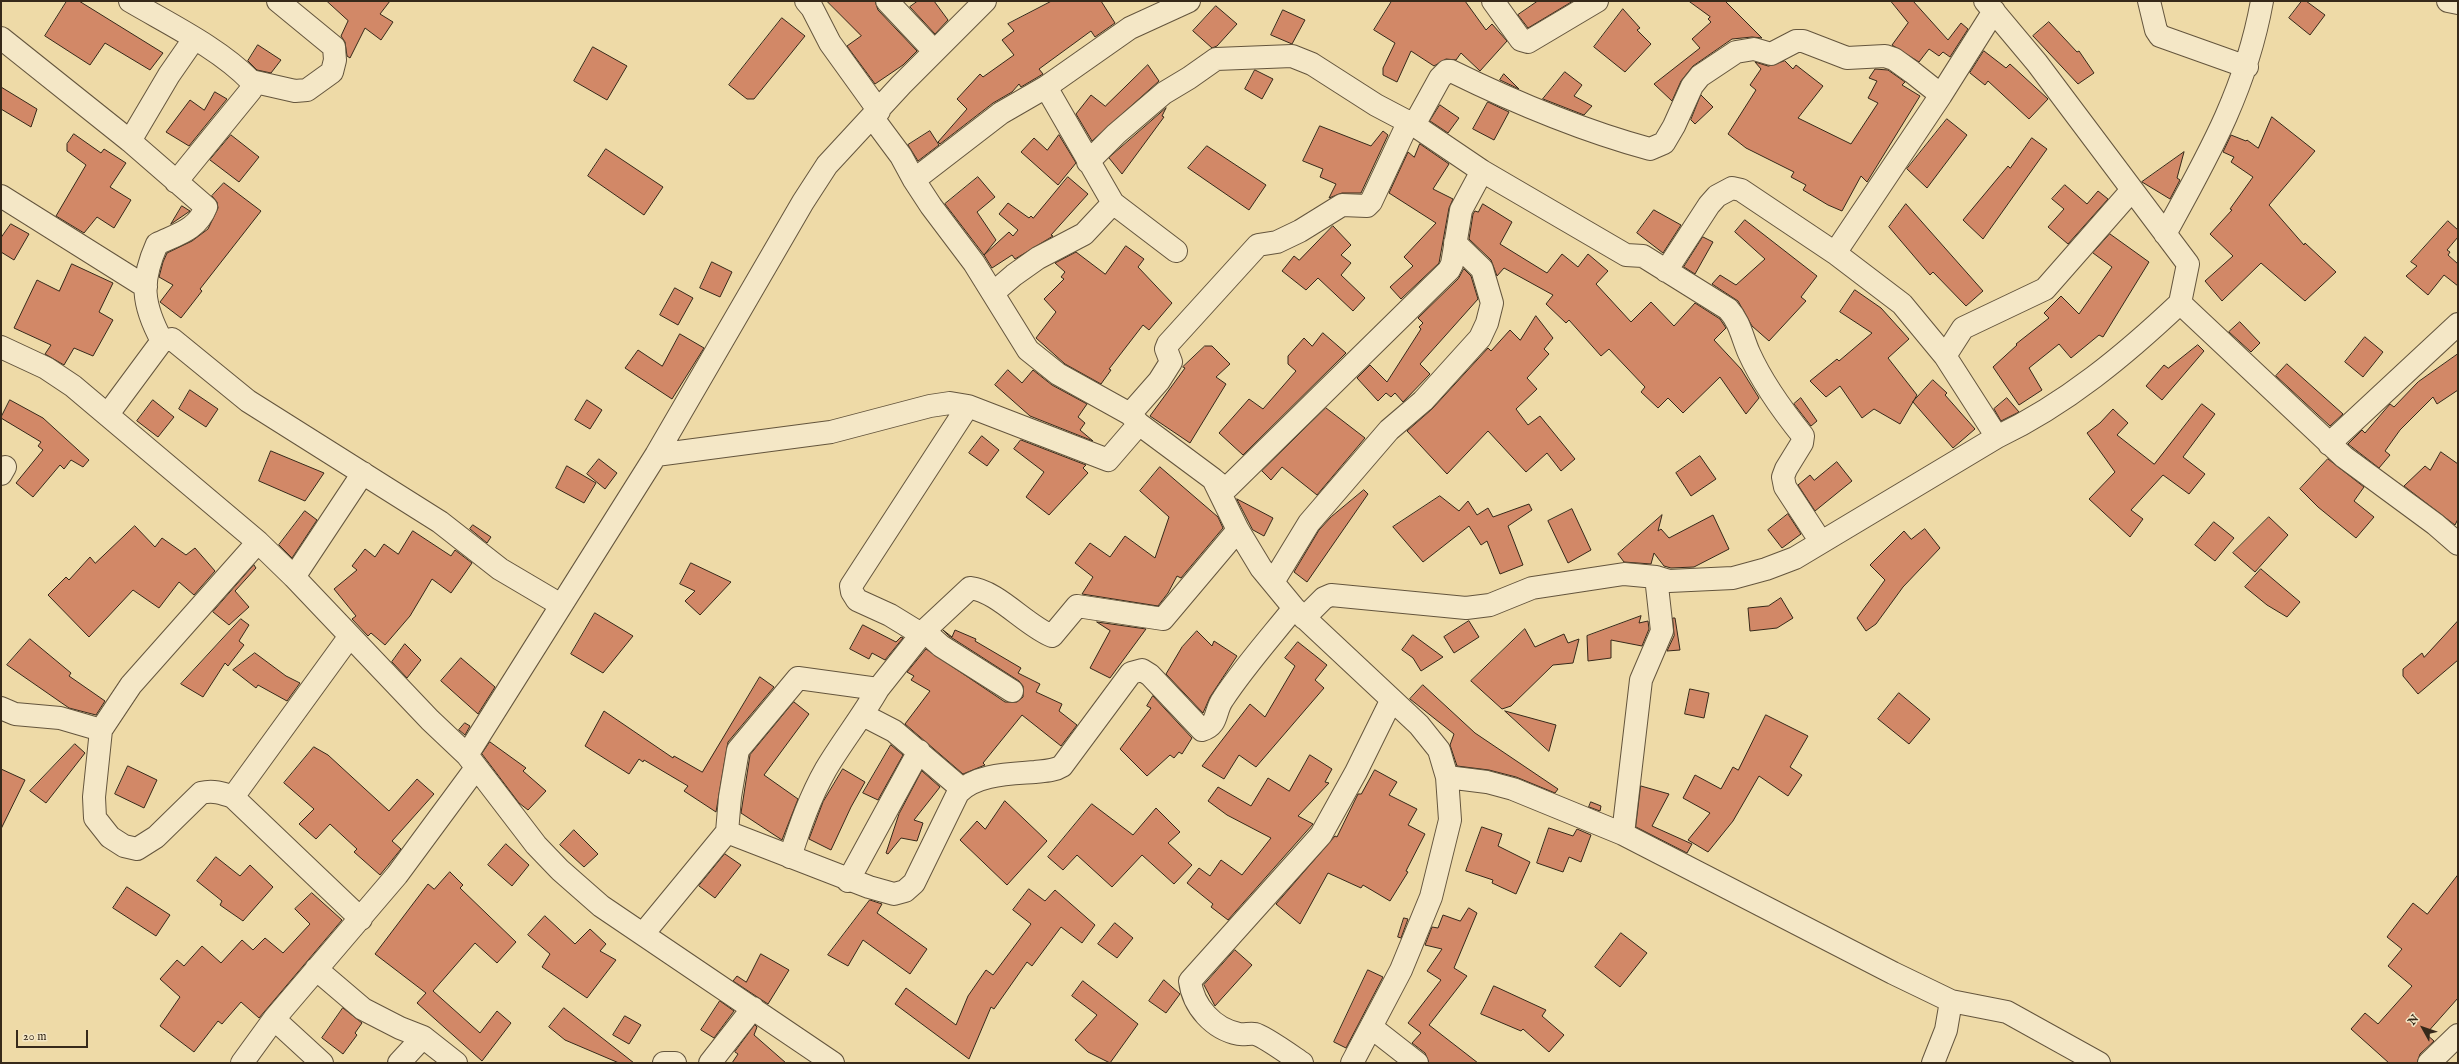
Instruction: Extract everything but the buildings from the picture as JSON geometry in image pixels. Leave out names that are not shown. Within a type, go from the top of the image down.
[{"type":"street","points":[[130,1],[194,39],[242,72],[251,81],[295,91],[306,90],[332,72],[335,60],[334,47],[278,1]]},
{"type":"street","points":[[806,1],[812,8],[830,42],[876,114],[914,180],[974,263],[1028,350],[1058,374],[1134,419],[1226,488],[1234,482],[1449,270],[1452,264],[1461,210],[1482,171]]},
{"type":"street","points":[[887,1],[934,50]]},
{"type":"street","points":[[242,1063],[274,1019],[361,919],[397,875],[472,762],[561,605],[656,455],[826,165],[876,114],[934,50],[985,1]]},
{"type":"street","points":[[914,180],[1001,113],[1046,87],[1130,28],[1189,1]]},
{"type":"street","points":[[1493,1],[1521,40],[1528,42],[1597,1]]},
{"type":"street","points":[[2150,1],[2156,30],[2160,36],[2247,67]]},
{"type":"street","points":[[2165,234],[2214,146],[2247,67],[2262,1]]},
{"type":"street","points":[[2448,1],[2458,4]]},
{"type":"street","points":[[727,832],[790,856],[848,881],[894,894],[905,891],[914,883],[958,793],[962,788],[978,779],[1052,770],[1062,766],[1131,673],[1142,670],[1150,675],[1202,730],[1207,728],[1214,723],[1221,701],[1236,679],[1299,613],[1331,595],[1466,608],[1490,605],[1532,588],[1624,574],[1680,581],[1733,578],[1766,569],[1795,558],[1997,437],[2017,428],[2085,384],[2129,351],[2180,303],[2188,264],[2037,63],[1990,6],[1941,95],[1835,253]]},
{"type":"street","points":[[1,38],[130,141],[206,207],[201,220],[186,231],[158,244],[147,268],[146,299],[151,321],[162,341]]},
{"type":"street","points":[[130,141],[169,74],[194,39]]},
{"type":"street","points":[[656,455],[832,432],[930,406],[950,404],[968,406],[1108,460],[1170,362],[1166,349],[1168,344],[1258,245],[1277,242],[1342,205],[1367,206],[1411,124],[1440,78],[1447,71],[1451,71],[1531,109],[1573,125],[1650,149],[1664,142],[1674,126],[1692,86],[1700,76],[1736,52],[1754,48],[1771,54],[1796,41],[1810,44],[1847,58],[1878,56],[1894,59],[1941,95]]},
{"type":"street","points":[[1088,162],[1116,134],[1164,92],[1189,78],[1216,58],[1286,56],[1298,57],[1312,64],[1411,124],[1482,171],[1626,255],[1642,256],[1728,309],[1736,318],[1749,352],[1769,391],[1803,436],[1783,477],[1785,487],[1821,542]]},
{"type":"street","points":[[176,182],[251,90],[251,81]]},
{"type":"street","points":[[1046,87],[1113,203],[1176,251]]},
{"type":"street","points":[[1666,271],[1709,205],[1717,196],[1732,188],[1751,195],[1835,253],[1902,304],[1945,356],[1997,437]]},
{"type":"street","points":[[1945,356],[1963,328],[2045,289],[2132,190]]},
{"type":"street","points":[[1,196],[146,287]]},
{"type":"street","points":[[993,293],[1014,275],[1038,258],[1084,234],[1113,203]]},
{"type":"street","points":[[1272,582],[1309,523],[1389,430],[1423,401],[1480,338],[1487,323],[1492,303],[1482,269],[1455,243]]},
{"type":"street","points":[[2180,303],[2329,444],[2458,544]]},
{"type":"street","points":[[2329,444],[2458,324]]},
{"type":"street","points":[[108,414],[162,341],[172,339],[248,401],[440,522],[500,569],[561,605]]},
{"type":"street","points":[[1,347],[46,368],[108,414],[258,542],[294,577],[472,762],[536,845],[560,870],[601,906],[833,1063]]},
{"type":"street","points":[[968,406],[851,586],[852,592],[857,600],[890,615],[923,633],[1012,691]]},
{"type":"street","points":[[294,577],[363,473]]},
{"type":"street","points":[[1213,479],[1238,530],[1272,582],[1299,613],[1391,701],[1419,725],[1439,750],[1447,777],[1450,799],[1450,820],[1431,897],[1401,970],[1352,1063]]},
{"type":"street","points":[[790,856],[803,815],[827,768],[864,715],[878,689],[923,633],[970,588],[977,589],[995,599],[1041,631],[1052,636],[1077,606],[1163,619],[1238,530]]},
{"type":"street","points":[[258,542],[131,686],[101,730],[94,796],[95,818],[102,829],[124,846],[137,849],[156,838],[201,793],[211,790],[233,797],[361,919]]},
{"type":"street","points":[[1623,834],[1641,680],[1662,631],[1656,577]]},
{"type":"street","points":[[233,797],[350,636]]},
{"type":"street","points":[[643,934],[727,832],[730,797],[738,750],[798,678],[878,689]]},
{"type":"street","points":[[1302,1063],[1255,1034],[1239,1034],[1212,1021],[1198,1007],[1191,992],[1190,981],[1321,835],[1356,772],[1391,701]]},
{"type":"street","points":[[1,708],[15,714],[60,718],[101,730]]},
{"type":"street","points":[[864,715],[894,731],[962,788]]},
{"type":"street","points":[[848,881],[919,751]]},
{"type":"street","points":[[1447,777],[1487,782],[1513,789],[1623,834],[1951,1001],[2007,1012],[2099,1063]]},
{"type":"street","points":[[316,969],[363,1008],[400,1028],[423,1037],[456,1063]]},
{"type":"street","points":[[1933,1063],[1946,1030],[1951,1001]]},
{"type":"street","points":[[710,1063],[753,1008]]},
{"type":"street","points":[[274,1019],[322,1063]]},
{"type":"street","points":[[1371,1028],[1417,1063]]},
{"type":"street","points":[[2429,1063],[2458,1035]]},
{"type":"street","points":[[399,1063],[423,1037]]},
{"type":"street","points":[[664,1063],[676,1063]]}]
